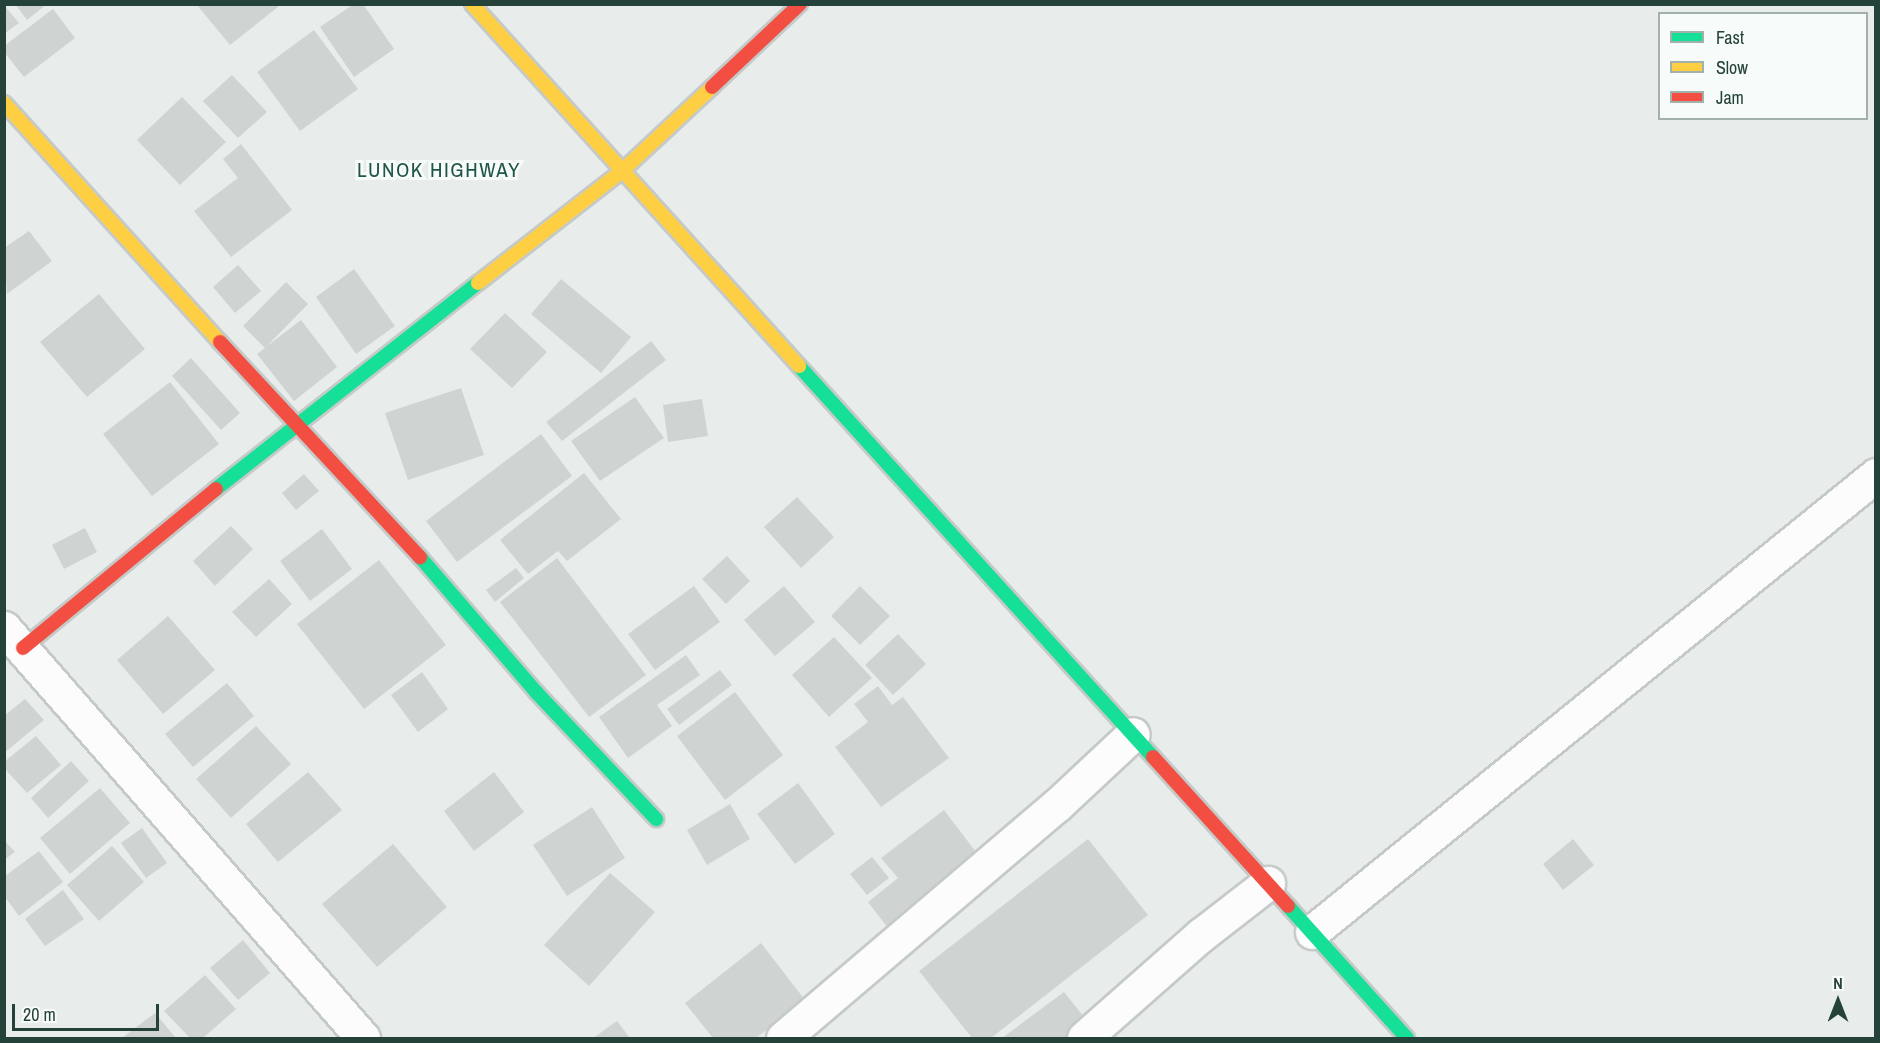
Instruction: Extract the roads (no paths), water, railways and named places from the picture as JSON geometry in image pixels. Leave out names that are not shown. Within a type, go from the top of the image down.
[{"type":"street","points":[[472,4],[1407,1038]]},
{"type":"street","points":[[363,1038],[14,638],[295,426],[622,171],[800,4]]},
{"type":"street","points":[[4,103],[295,426],[420,557],[536,692],[656,819]]},
{"type":"street","points":[[1312,932],[1875,475]]},
{"type":"street","points":[[783,1038],[1056,806],[1133,734]]},
{"type":"street","points":[[1084,1038],[1201,935],[1268,883]]},
{"type":"district","name":"LUNOK HIGHWAY","points":[[439,170]]}]
